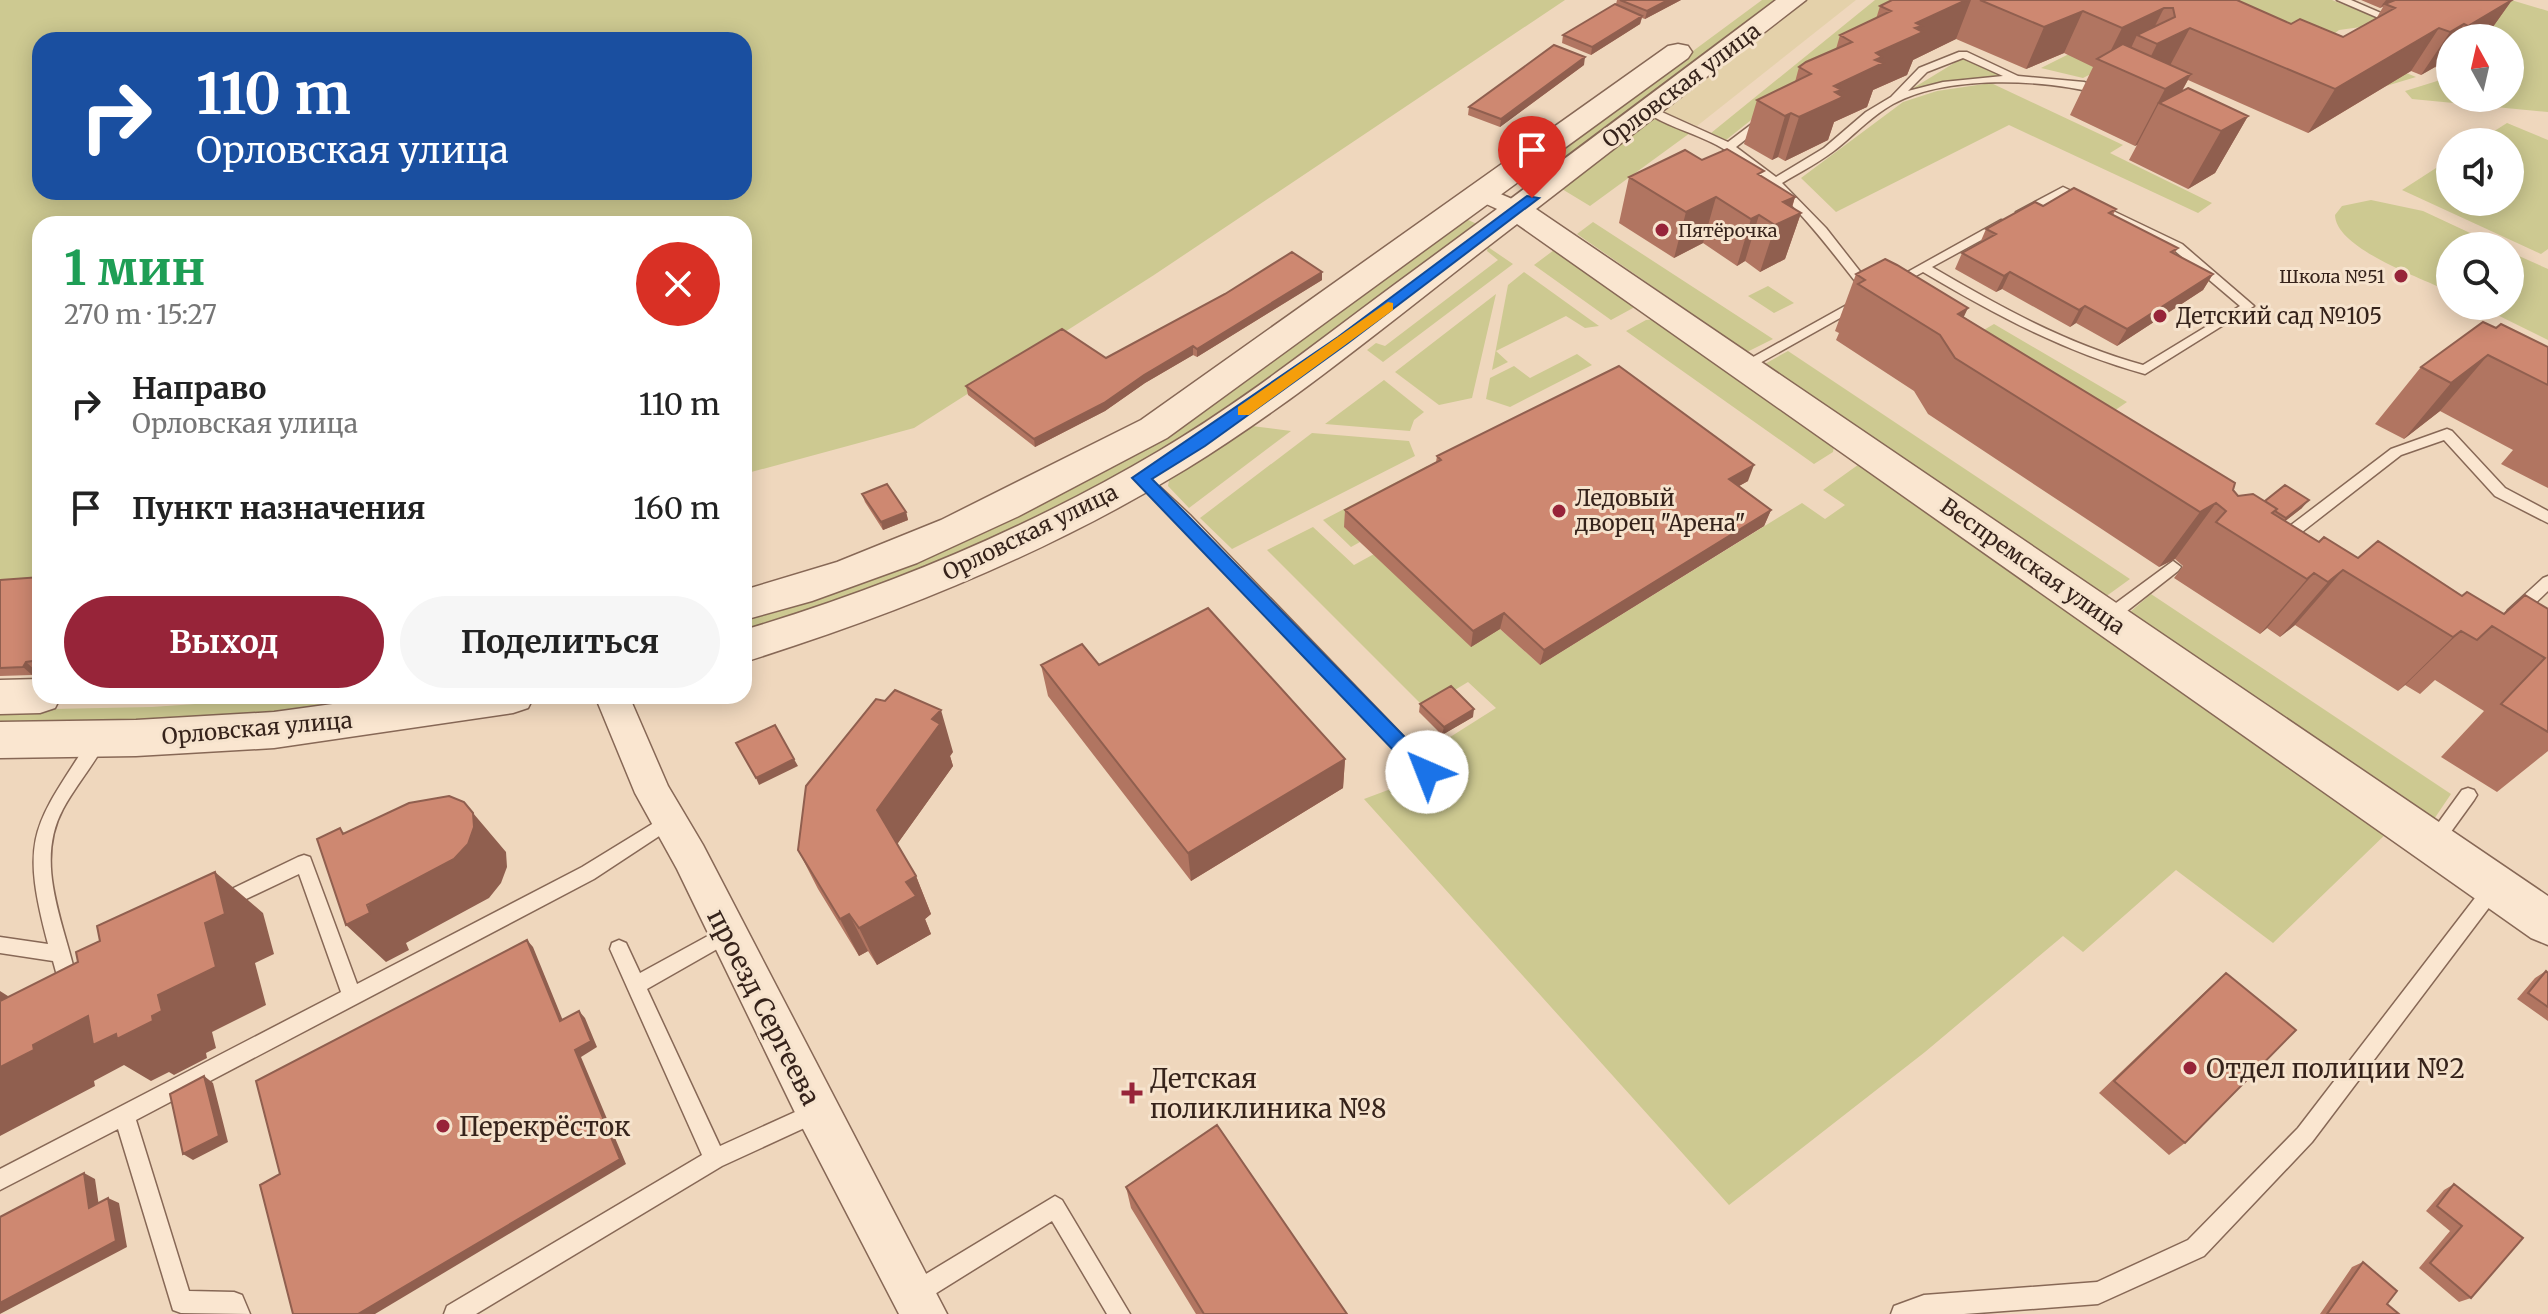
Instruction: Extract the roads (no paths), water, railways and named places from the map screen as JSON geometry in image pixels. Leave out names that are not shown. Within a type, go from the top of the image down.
[{"type":"street","name":"Орловская улица","points":[[752,643],[891,595],[973,561],[1141,478],[1199,442],[1331,349],[1500,201],[1750,0]]},
{"type":"street","name":"Орловская улица","points":[[752,602],[934,538],[1071,474],[1154,429],[1500,201],[1649,110],[1793,0]]},
{"type":"street","name":"Веспремская улица","points":[[1500,201],[1744,366],[2548,923]]},
{"type":"street","points":[[0,697],[32,696]]},
{"type":"street","name":"Орловская улица","points":[[0,740],[99,739],[274,730],[457,704]]},
{"type":"street","name":"проезд Сергеева","points":[[615,704],[653,793],[670,820],[817,1112],[919,1304]]},
{"type":"lane","points":[[2342,0],[2404,25]]},
{"type":"lane","points":[[2389,31],[2415,18]]},
{"type":"lane","points":[[1775,182],[1825,152],[1895,98],[1923,70],[1963,54],[2018,80]]},
{"type":"lane","points":[[2089,84],[2100,78]]},
{"type":"lane","points":[[1895,98],[1936,86],[2018,80],[2089,84],[2116,97]]},
{"type":"lane","points":[[1728,147],[1781,107]]},
{"type":"lane","points":[[1649,110],[1728,147],[1775,182],[1804,208],[1878,299]]},
{"type":"lane","points":[[1744,366],[1878,299],[1923,267],[2063,190],[2178,247],[2248,306],[2145,370],[2093,357],[2024,326],[1923,267]]},
{"type":"lane","points":[[2271,550],[2396,452],[2447,434],[2500,492],[2548,518]]},
{"type":"lane","points":[[1141,478],[1185,519],[1427,772]]},
{"type":"lane","points":[[2107,618],[2173,567]]},
{"type":"lane","points":[[2498,629],[2548,582]]},
{"type":"lane","points":[[94,964],[66,977],[41,865],[42,841],[54,813],[99,739]]},
{"type":"lane","points":[[2434,843],[2468,795]]},
{"type":"lane","points":[[0,1180],[588,873],[670,820]]},
{"type":"lane","points":[[206,910],[304,863],[352,996]]},
{"type":"lane","points":[[1902,1314],[1924,1306],[2098,1293],[2196,1248],[2305,1135],[2495,886]]},
{"type":"lane","points":[[636,985],[726,934]]},
{"type":"lane","points":[[0,945],[61,954]]},
{"type":"lane","points":[[619,949],[715,1159]]},
{"type":"lane","points":[[455,1314],[715,1159],[817,1112]]},
{"type":"lane","points":[[124,1115],[181,1302],[234,1303],[239,1314]]},
{"type":"lane","points":[[919,1304],[1055,1207],[1119,1314]]},
{"type":"place","name":"Пятёрочка","points":[[1662,230]]},
{"type":"place","name":"Школа №51","points":[[2401,276]]},
{"type":"place","name":"Детский сад №105","points":[[2160,316]]},
{"type":"place","name":"Ледовый дворец \"Арена\"","points":[[1559,511]]},
{"type":"place","name":"Отдел полиции №2","points":[[2190,1068]]},
{"type":"place","name":"Детская поликлиника №8","points":[[1132,1093]]},
{"type":"place","name":"Перекрёсток","points":[[443,1126]]}]
